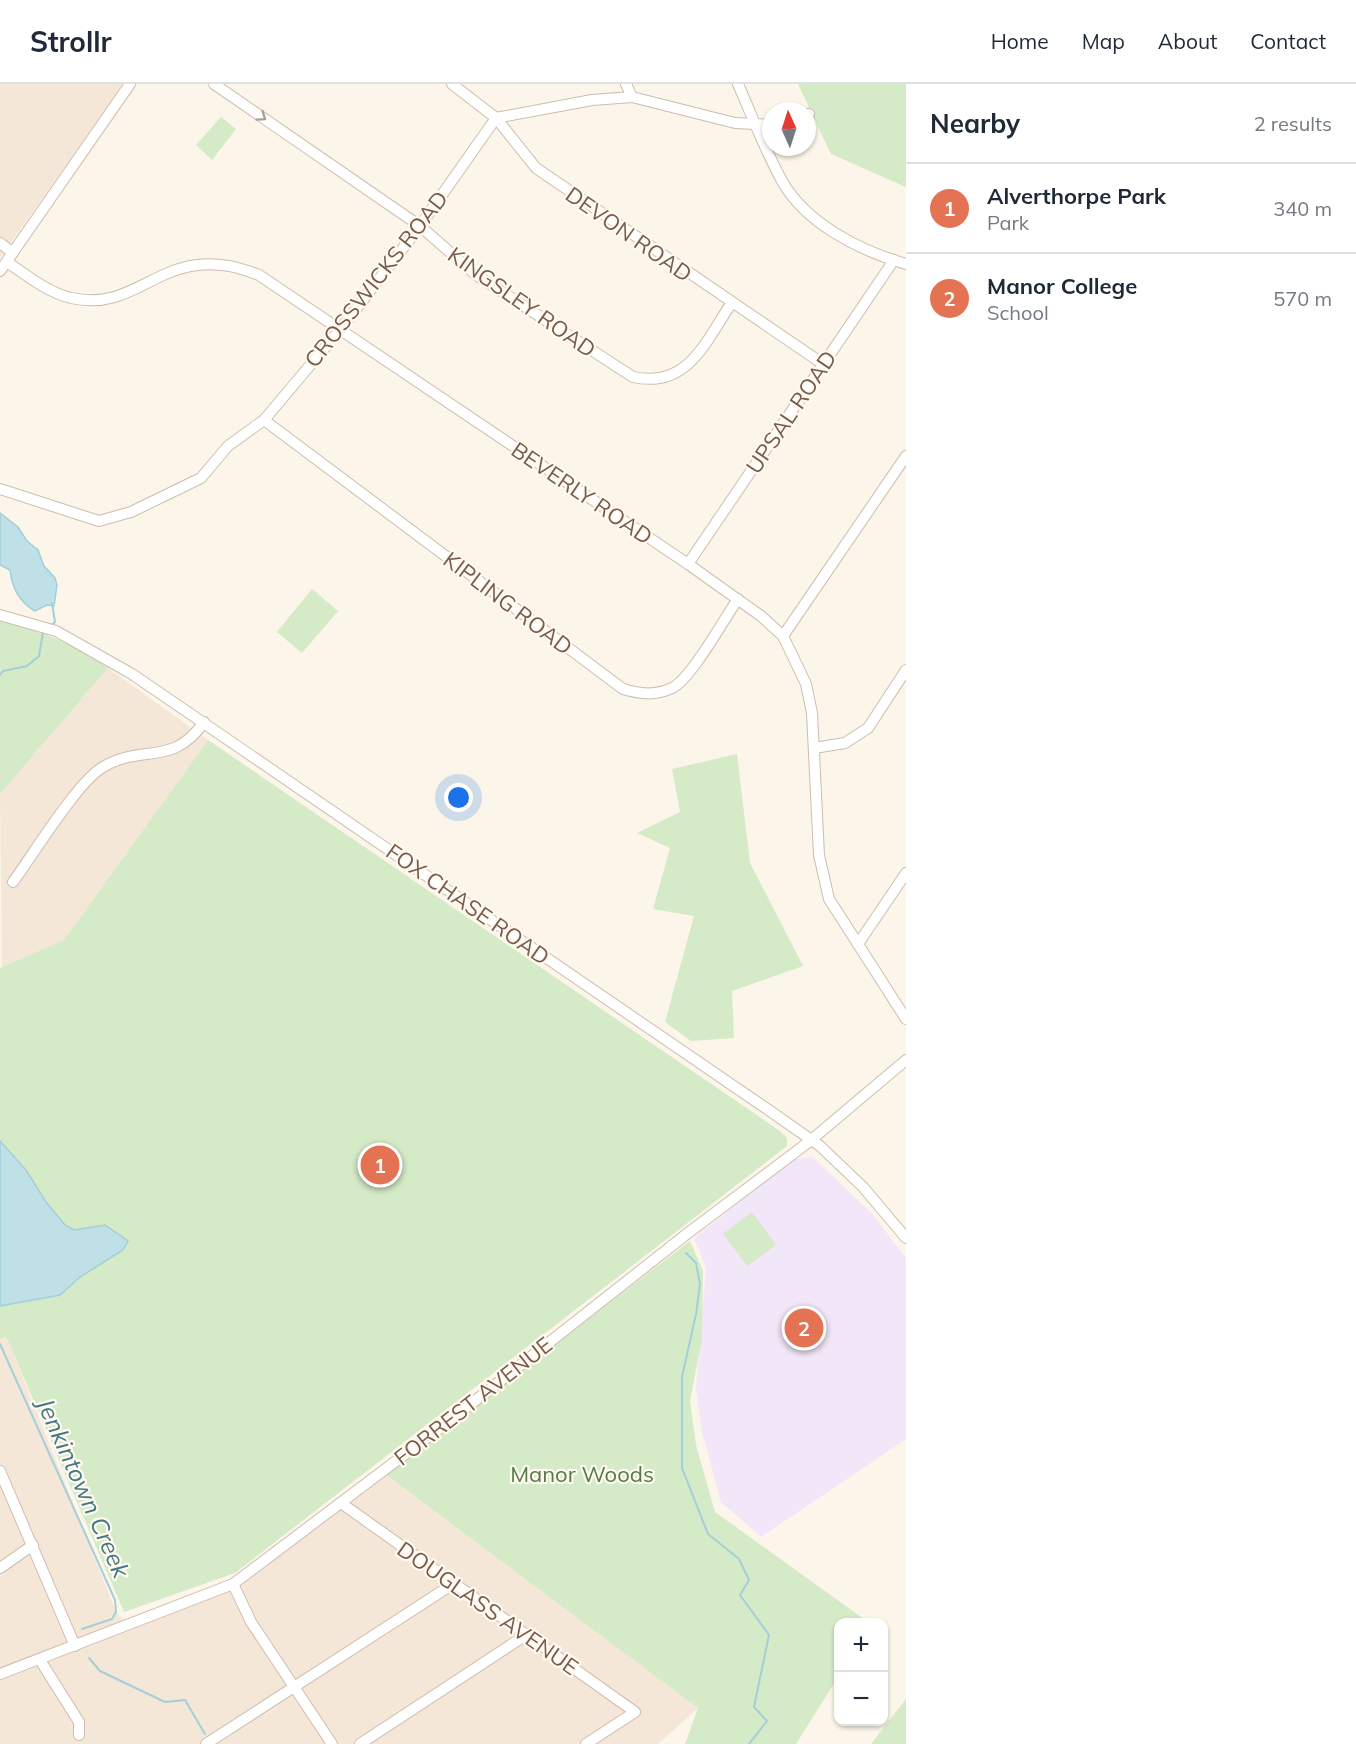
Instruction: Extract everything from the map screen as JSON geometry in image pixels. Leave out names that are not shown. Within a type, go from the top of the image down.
[{"type":"street","points":[[0,271],[130,84]]},
{"type":"street","name":"KINGSLEY ROAD","points":[[214,84],[420,226],[476,275],[633,377],[657,381],[683,371],[699,353],[731,304]]},
{"type":"street","name":"DEVON ROAD","points":[[452,84],[496,118],[536,168],[731,304],[823,364]]},
{"type":"street","points":[[626,84],[632,97]]},
{"type":"street","points":[[738,84],[783,182],[804,208],[857,247],[906,264]]},
{"type":"street","points":[[496,118],[592,100],[632,97],[735,123],[762,124]]},
{"type":"street","name":"CROSSWICKS ROAD","points":[[0,489],[99,521],[131,512],[201,478],[228,446],[264,420],[339,331],[420,226],[496,118]]},
{"type":"street","name":"BEVERLY ROAD","points":[[0,243],[10,257],[54,292],[94,300],[133,292],[160,278],[195,265],[229,265],[259,275],[688,564],[738,599],[783,636],[806,684],[814,748],[819,855],[829,899],[906,1019]]},
{"type":"street","name":"UPSAL ROAD","points":[[688,564],[894,260]]},
{"type":"street","name":"KIPLING ROAD","points":[[264,420],[623,689],[640,694],[659,693],[674,687],[687,675],[738,599]]},
{"type":"street","points":[[783,636],[906,456]]},
{"type":"street","name":"FOX CHASE ROAD","points":[[0,615],[56,631],[115,663],[204,723],[819,1146],[863,1187],[906,1238]]},
{"type":"street","points":[[814,748],[845,743],[867,728],[906,670]]},
{"type":"street","points":[[13,882],[83,784],[102,767],[122,758],[178,748],[193,738],[204,723]]},
{"type":"street","points":[[858,944],[906,873]]},
{"type":"street","name":"FORREST AVENUE","points":[[0,1674],[233,1584],[810,1141],[906,1060]]},
{"type":"street","points":[[0,1471],[75,1646]]},
{"type":"street","name":"DOUGLASS AVENUE","points":[[341,1503],[635,1712],[586,1744]]},
{"type":"street","points":[[0,1568],[33,1545]]},
{"type":"street","points":[[233,1584],[251,1622],[332,1744]]},
{"type":"street","points":[[206,1744],[453,1584]]},
{"type":"street","points":[[360,1744],[526,1635]]},
{"type":"street","points":[[40,1660],[79,1722],[79,1735]]},
{"type":"shaded area","points":[[0,84],[123,84],[0,258]]},
{"type":"shaded area","points":[[108,668],[208,740],[64,940],[2,969],[0,794]]},
{"type":"shaded area","points":[[813,1157],[872,1214],[906,1258],[906,1439],[761,1537],[721,1502],[702,1432],[696,1389],[706,1268],[694,1238],[794,1159]]},
{"type":"shaded area","points":[[6,1335],[116,1612],[127,1625],[227,1587],[382,1472],[698,1708],[658,1744],[0,1744],[0,1339]]},
{"type":"green space","points":[[798,84],[906,84],[906,187],[831,154],[816,122],[816,102],[806,102]]},
{"type":"green space","points":[[221,117],[236,129],[212,160],[196,145]]},
{"type":"green space","points":[[312,589],[338,611],[302,653],[277,632]]},
{"type":"green space","points":[[0,621],[56,639],[108,668],[0,794]]},
{"type":"green space","points":[[208,740],[780,1131],[787,1138],[787,1146],[235,1573],[124,1612],[6,1336],[0,1339],[0,968],[64,940]]},
{"type":"green space","points":[[737,754],[750,863],[803,966],[732,991],[734,1038],[691,1041],[665,1022],[694,916],[653,909],[670,848],[637,833],[680,812],[672,769]]},
{"type":"green space","points":[[752,1212],[776,1245],[747,1266],[723,1234]]},
{"type":"green space","name":"Manor Woods","points":[[690,1241],[703,1271],[702,1339],[690,1401],[696,1445],[715,1512],[862,1618],[834,1618],[834,1683],[796,1744],[685,1744],[698,1708],[385,1474]]},
{"type":"green space","points":[[906,1699],[906,1744],[871,1744],[885,1726],[888,1726],[888,1722]]},
{"type":"water","points":[[0,513],[18,527],[27,541],[38,550],[44,566],[55,578],[57,585],[54,606],[47,605],[35,611],[29,607],[17,593],[10,570],[0,565]]},
{"type":"water","points":[[0,1141],[26,1170],[46,1202],[65,1225],[74,1230],[105,1225],[128,1241],[123,1250],[80,1277],[60,1295],[0,1306]]},
{"type":"waterway","points":[[52,603],[55,622],[52,625]]},
{"type":"waterway","points":[[0,675],[3,671],[27,666],[39,656],[43,632]]},
{"type":"waterway","points":[[686,1253],[696,1263],[700,1284],[682,1377],[682,1468],[708,1534],[739,1559],[749,1580],[740,1595],[769,1635],[754,1707],[767,1721],[749,1744]]},
{"type":"waterway","name":"Jenkintown Creek","points":[[0,1344],[115,1600],[116,1612],[112,1619],[82,1629]]},
{"type":"waterway","name":"Jenkintown Creek","points":[[89,1658],[100,1671],[165,1702],[185,1700],[205,1734]]},
{"type":"place","name":"Alverthorpe Park","points":[[380,1165]]},
{"type":"place","name":"Manor College","points":[[804,1328]]}]
